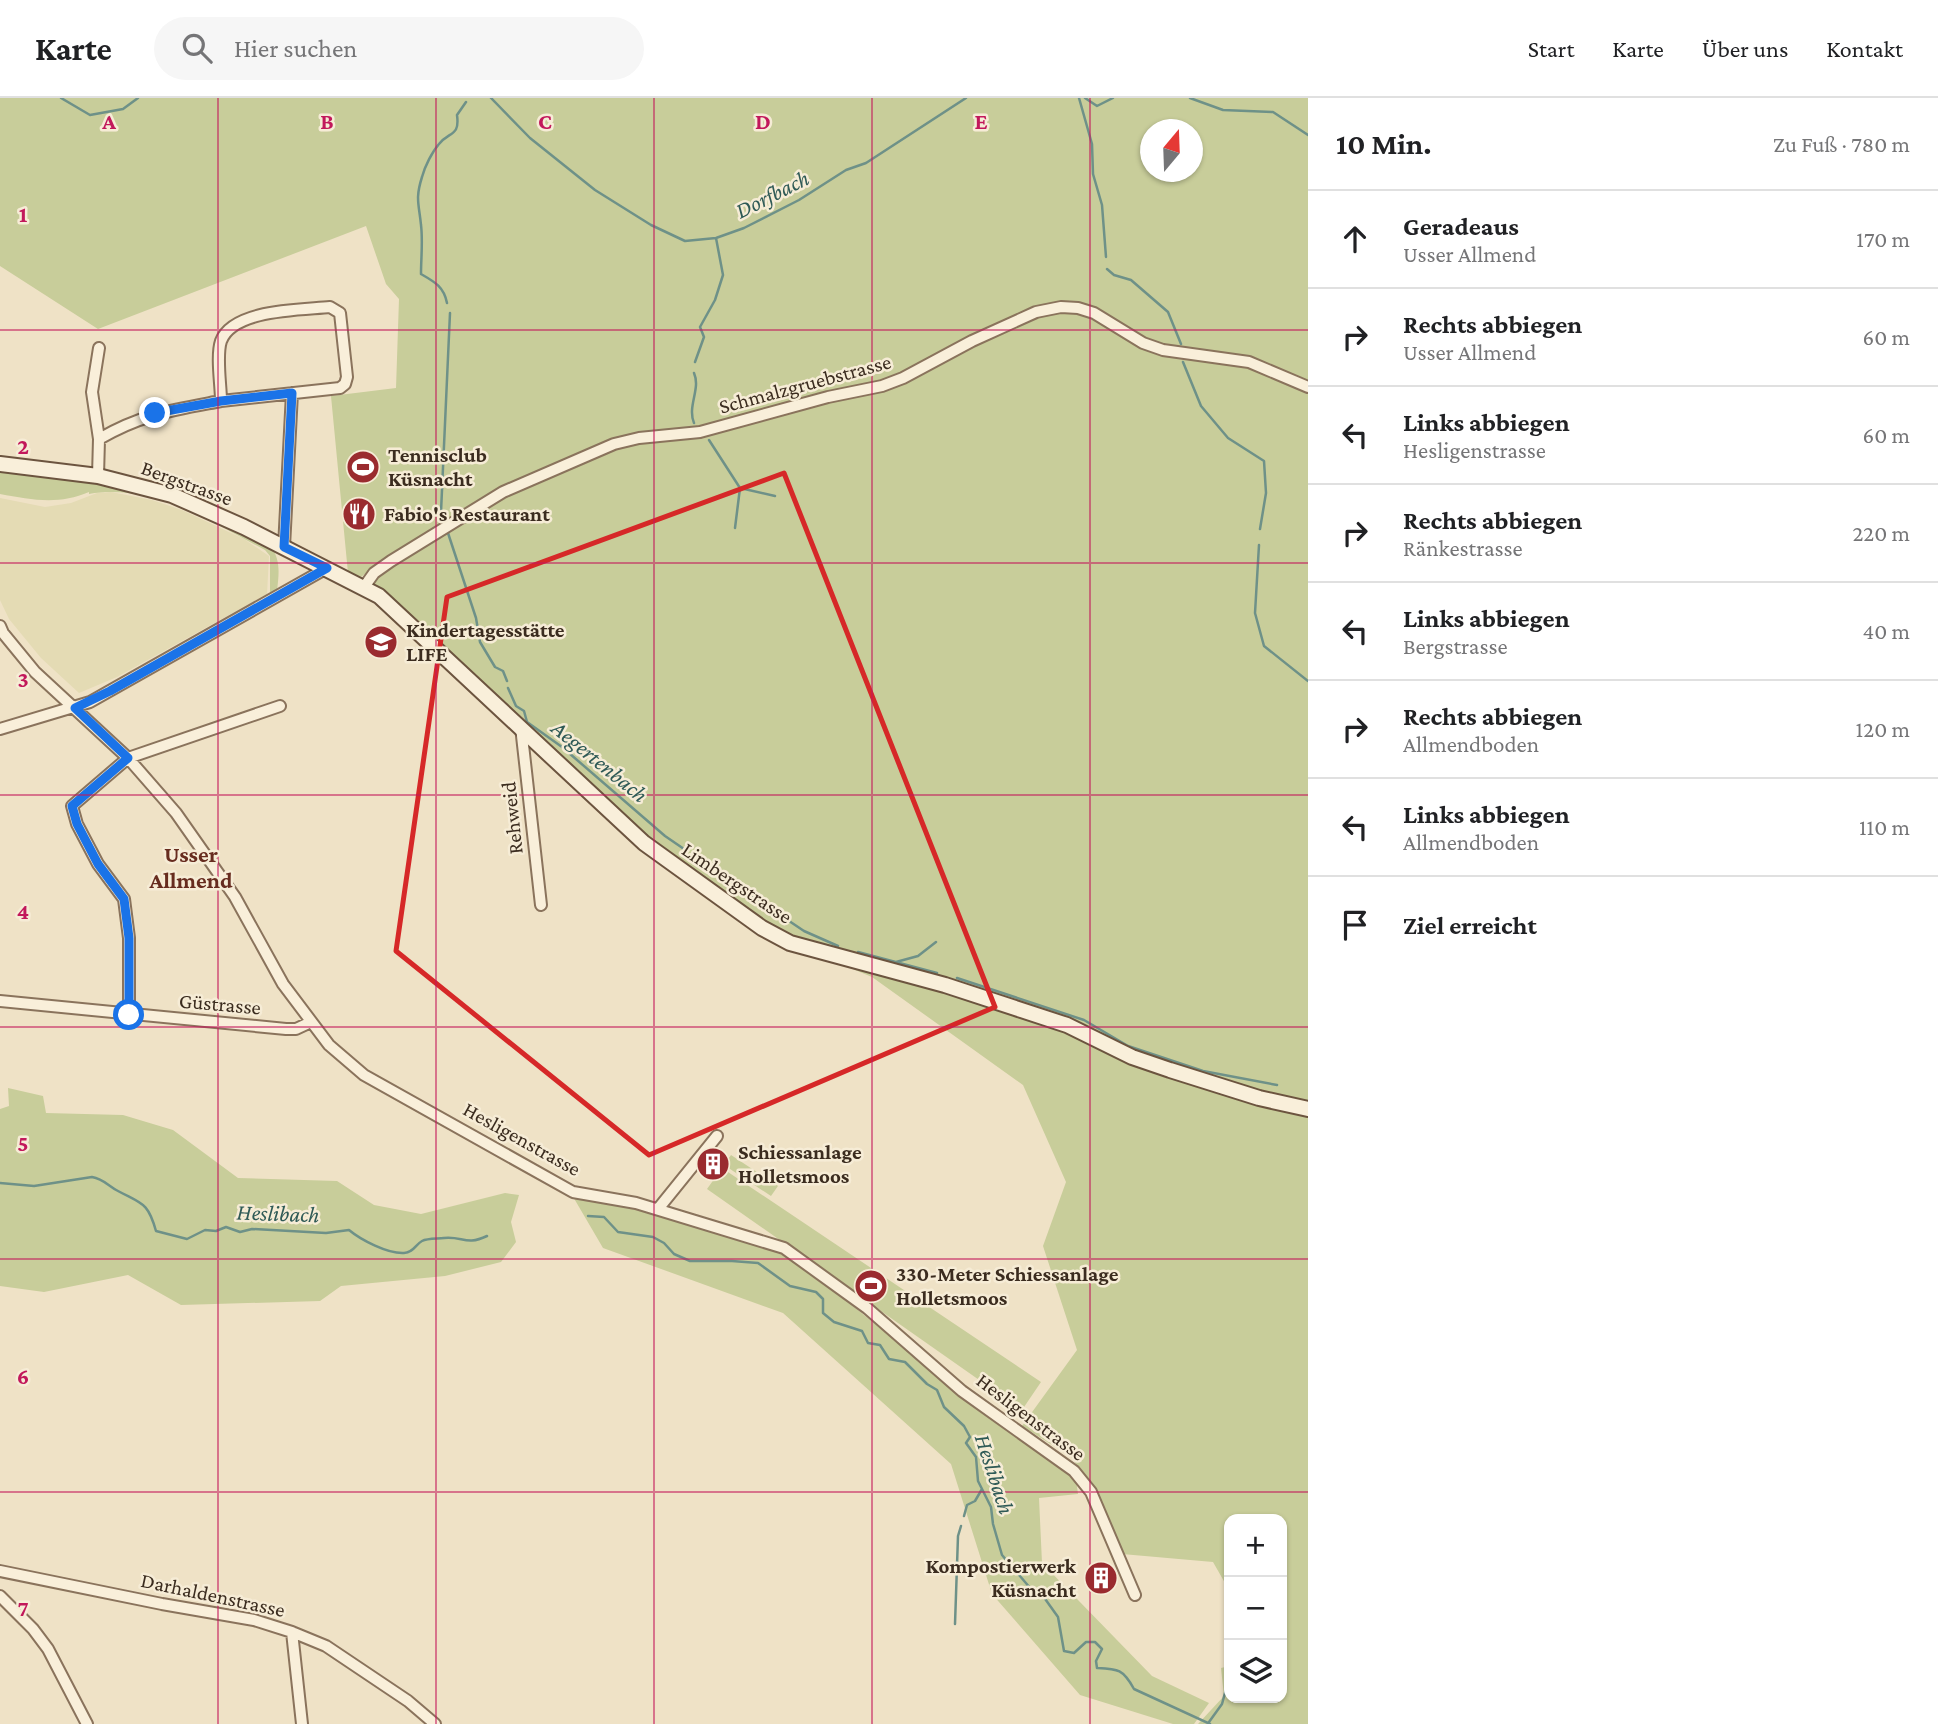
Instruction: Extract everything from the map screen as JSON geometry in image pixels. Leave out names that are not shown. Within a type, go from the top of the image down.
[{"type":"street","points":[[99,439],[124,425],[155,413],[221,401],[340,388],[347,377],[340,313],[330,307],[260,314],[232,325],[220,344],[221,401]]},
{"type":"street","name":"Schmalzgruebstrasse","points":[[364,587],[376,572],[503,492],[614,444],[639,438],[700,432],[828,397],[882,386],[904,378],[972,341],[1036,312],[1062,307],[1078,308],[1094,313],[1143,343],[1163,350],[1249,362],[1308,387]]},
{"type":"street","points":[[98,476],[99,439],[92,392],[99,348]]},
{"type":"street","points":[[284,547],[292,393]]},
{"type":"street","name":"Bergstrasse","points":[[0,464],[98,476],[172,495],[349,579]]},
{"type":"street","points":[[0,729],[75,708],[110,691],[327,568]]},
{"type":"street","name":"Limbergstrasse","points":[[349,579],[379,596],[644,843],[762,928],[790,943],[945,985],[1067,1025],[1132,1057],[1170,1070],[1259,1098],[1308,1110]]},
{"type":"street","name":"Hesligenstrasse","points":[[0,626],[3,634],[35,672],[128,758],[197,841],[235,897],[283,984],[329,1045],[364,1075],[573,1192],[658,1209],[783,1248],[867,1308],[962,1391],[1074,1471],[1091,1492],[1135,1595]]},
{"type":"street","points":[[129,1015],[129,938],[124,899],[98,864],[77,824],[72,806],[128,758],[280,706]]},
{"type":"street","name":"Rehweid","points":[[521,727],[541,905]]},
{"type":"street","name":"Güstrasse","points":[[0,1001],[286,1029],[296,1029],[311,1022]]},
{"type":"street","points":[[658,1209],[717,1136]]},
{"type":"street","name":"Darhaldenstrasse","points":[[0,1571],[254,1620],[292,1632],[326,1646],[347,1659],[408,1700],[435,1724]]},
{"type":"street","points":[[0,1596],[33,1629],[48,1649],[87,1724]]},
{"type":"street","points":[[292,1632],[302,1724]]},
{"type":"highlighted area","points":[[784,473],[995,1007],[649,1155],[396,951],[447,597]]},
{"type":"shaded area","points":[[111,492],[152,500],[182,510],[244,539],[269,556],[267,594],[117,677],[79,693],[41,658],[9,619],[0,600],[0,498],[45,507],[71,503],[97,493]]},
{"type":"green space","points":[[0,98],[1308,98],[1308,1724],[1198,1724],[1224,1696],[1224,1703],[1287,1703],[1287,1514],[1224,1514],[1224,1581],[1213,1562],[1122,1554],[1090,1482],[1071,1457],[1022,1426],[1077,1350],[1043,1246],[1066,1182],[1023,1085],[872,977],[807,950],[650,839],[364,587],[377,564],[361,577],[348,573],[331,396],[396,388],[399,299],[386,284],[366,226],[98,329],[0,266]]},
{"type":"green space","points":[[0,464],[98,476],[168,499],[270,545],[278,561],[277,591],[270,595],[270,556],[265,550],[202,517],[180,507],[135,494],[89,492],[67,499],[45,500],[0,494]]},
{"type":"green space","points":[[8,1088],[43,1096],[46,1113],[123,1115],[173,1130],[238,1178],[337,1181],[374,1205],[421,1214],[505,1193],[519,1195],[511,1222],[516,1242],[501,1262],[445,1276],[341,1286],[320,1301],[181,1305],[128,1275],[44,1292],[0,1286],[0,1109],[9,1106]]},
{"type":"green space","points":[[731,1155],[778,1186],[771,1196],[724,1165]]},
{"type":"green space","name":"330-Meter Schiessanlage Holletsmoos","points":[[722,1168],[1041,1382],[1022,1410],[707,1189]]},
{"type":"green space","points":[[572,1195],[640,1208],[787,1252],[991,1419],[1076,1479],[1078,1494],[1039,1498],[1042,1563],[1152,1676],[1209,1703],[1194,1724],[1173,1724],[1080,1695],[992,1594],[951,1464],[783,1313],[603,1248]]},
{"type":"green space","points":[[1224,1667],[1224,1696],[1221,1668]]},
{"type":"waterway","name":"Dorfbach","points":[[61,98],[90,115],[123,109],[138,98]]},
{"type":"waterway","name":"Dorfbach","points":[[491,98],[530,138],[595,190],[651,225],[685,241],[716,238],[744,228],[799,200],[846,170],[866,163],[966,98]]},
{"type":"waterway","points":[[1079,98],[1092,144],[1093,174],[1102,205],[1106,257]]},
{"type":"waterway","points":[[1085,98],[1097,106],[1113,98]]},
{"type":"waterway","points":[[1190,98],[1223,110],[1273,112],[1308,135]]},
{"type":"waterway","name":"Aegertenbach","points":[[447,303],[438,286],[421,274],[422,237],[418,196],[429,159],[439,144],[457,127],[457,115],[466,102]]},
{"type":"waterway","points":[[695,362],[704,337],[700,327],[715,300],[723,275],[716,238]]},
{"type":"waterway","points":[[1107,269],[1114,275],[1131,280],[1168,312],[1181,344]]},
{"type":"waterway","name":"Aegertenbach","points":[[444,521],[441,512],[450,313]]},
{"type":"waterway","points":[[1183,362],[1201,406],[1228,438],[1264,461],[1266,493],[1260,529]]},
{"type":"waterway","points":[[694,373],[694,423]]},
{"type":"waterway","points":[[709,440],[740,488],[735,528]]},
{"type":"waterway","points":[[740,488],[775,496]]},
{"type":"waterway","name":"Aegertenbach","points":[[448,533],[476,618],[480,642],[495,667],[503,671],[507,681]]},
{"type":"waterway","points":[[1259,545],[1255,613],[1264,646],[1308,681]]},
{"type":"waterway","name":"Aegertenbach","points":[[508,688],[516,706],[524,711],[527,722],[562,747],[665,836],[684,849]]},
{"type":"waterway","name":"Aegertenbach","points":[[700,861],[804,931],[838,946]]},
{"type":"waterway","points":[[896,962],[918,956],[936,942]]},
{"type":"waterway","points":[[858,952],[937,973]]},
{"type":"waterway","points":[[957,978],[1084,1020],[1128,1046],[1203,1071],[1277,1085]]},
{"type":"waterway","name":"Heslibach","points":[[0,1183],[34,1186],[96,1178],[143,1205],[150,1214],[156,1231],[187,1239],[205,1230],[216,1231],[226,1227],[240,1232],[252,1229],[326,1233],[349,1230],[375,1246],[404,1253],[410,1252],[427,1239],[474,1240],[487,1236]]},
{"type":"waterway","name":"Heslibach","points":[[588,1216],[604,1217],[618,1232],[653,1237],[664,1243],[674,1254],[690,1261],[758,1263],[790,1286],[816,1292],[823,1299],[823,1313],[834,1322],[862,1331],[868,1343],[880,1345],[889,1359],[905,1362],[937,1390],[944,1407],[964,1426],[970,1437],[966,1443],[976,1457],[978,1481],[991,1507],[1002,1555],[1031,1589],[1043,1596],[1058,1617],[1064,1651],[1074,1653],[1086,1642],[1095,1642],[1102,1649],[1096,1661],[1097,1668],[1119,1671],[1127,1677],[1134,1689],[1210,1724]]},
{"type":"waterway","points":[[964,1516],[967,1505],[975,1501],[982,1489]]},
{"type":"waterway","points":[[955,1624],[958,1536],[961,1526]]},
{"type":"waterway","points":[[1209,1722],[1224,1697]]},
{"type":"place","name":"Tennisclub Küsnacht","points":[[363,467]]},
{"type":"place","name":"Fabio's Restaurant","points":[[359,514]]},
{"type":"place","name":"Kindertagesstätte LIFE","points":[[381,642]]},
{"type":"place","name":"Schiessanlage Holletsmoos","points":[[713,1164]]},
{"type":"place","name":"330-Meter Schiessanlage Holletsmoos","points":[[871,1286]]},
{"type":"place","name":"Kompostierwerk Küsnacht","points":[[1101,1578]]},
{"type":"district","name":"Usser Allmend","points":[[191,867]]},
{"type":"route","points":[[129,1015],[129,938],[124,899],[98,864],[77,824],[72,806],[128,758],[75,708],[110,691],[327,568],[284,547],[292,393],[221,401],[155,413]]}]
